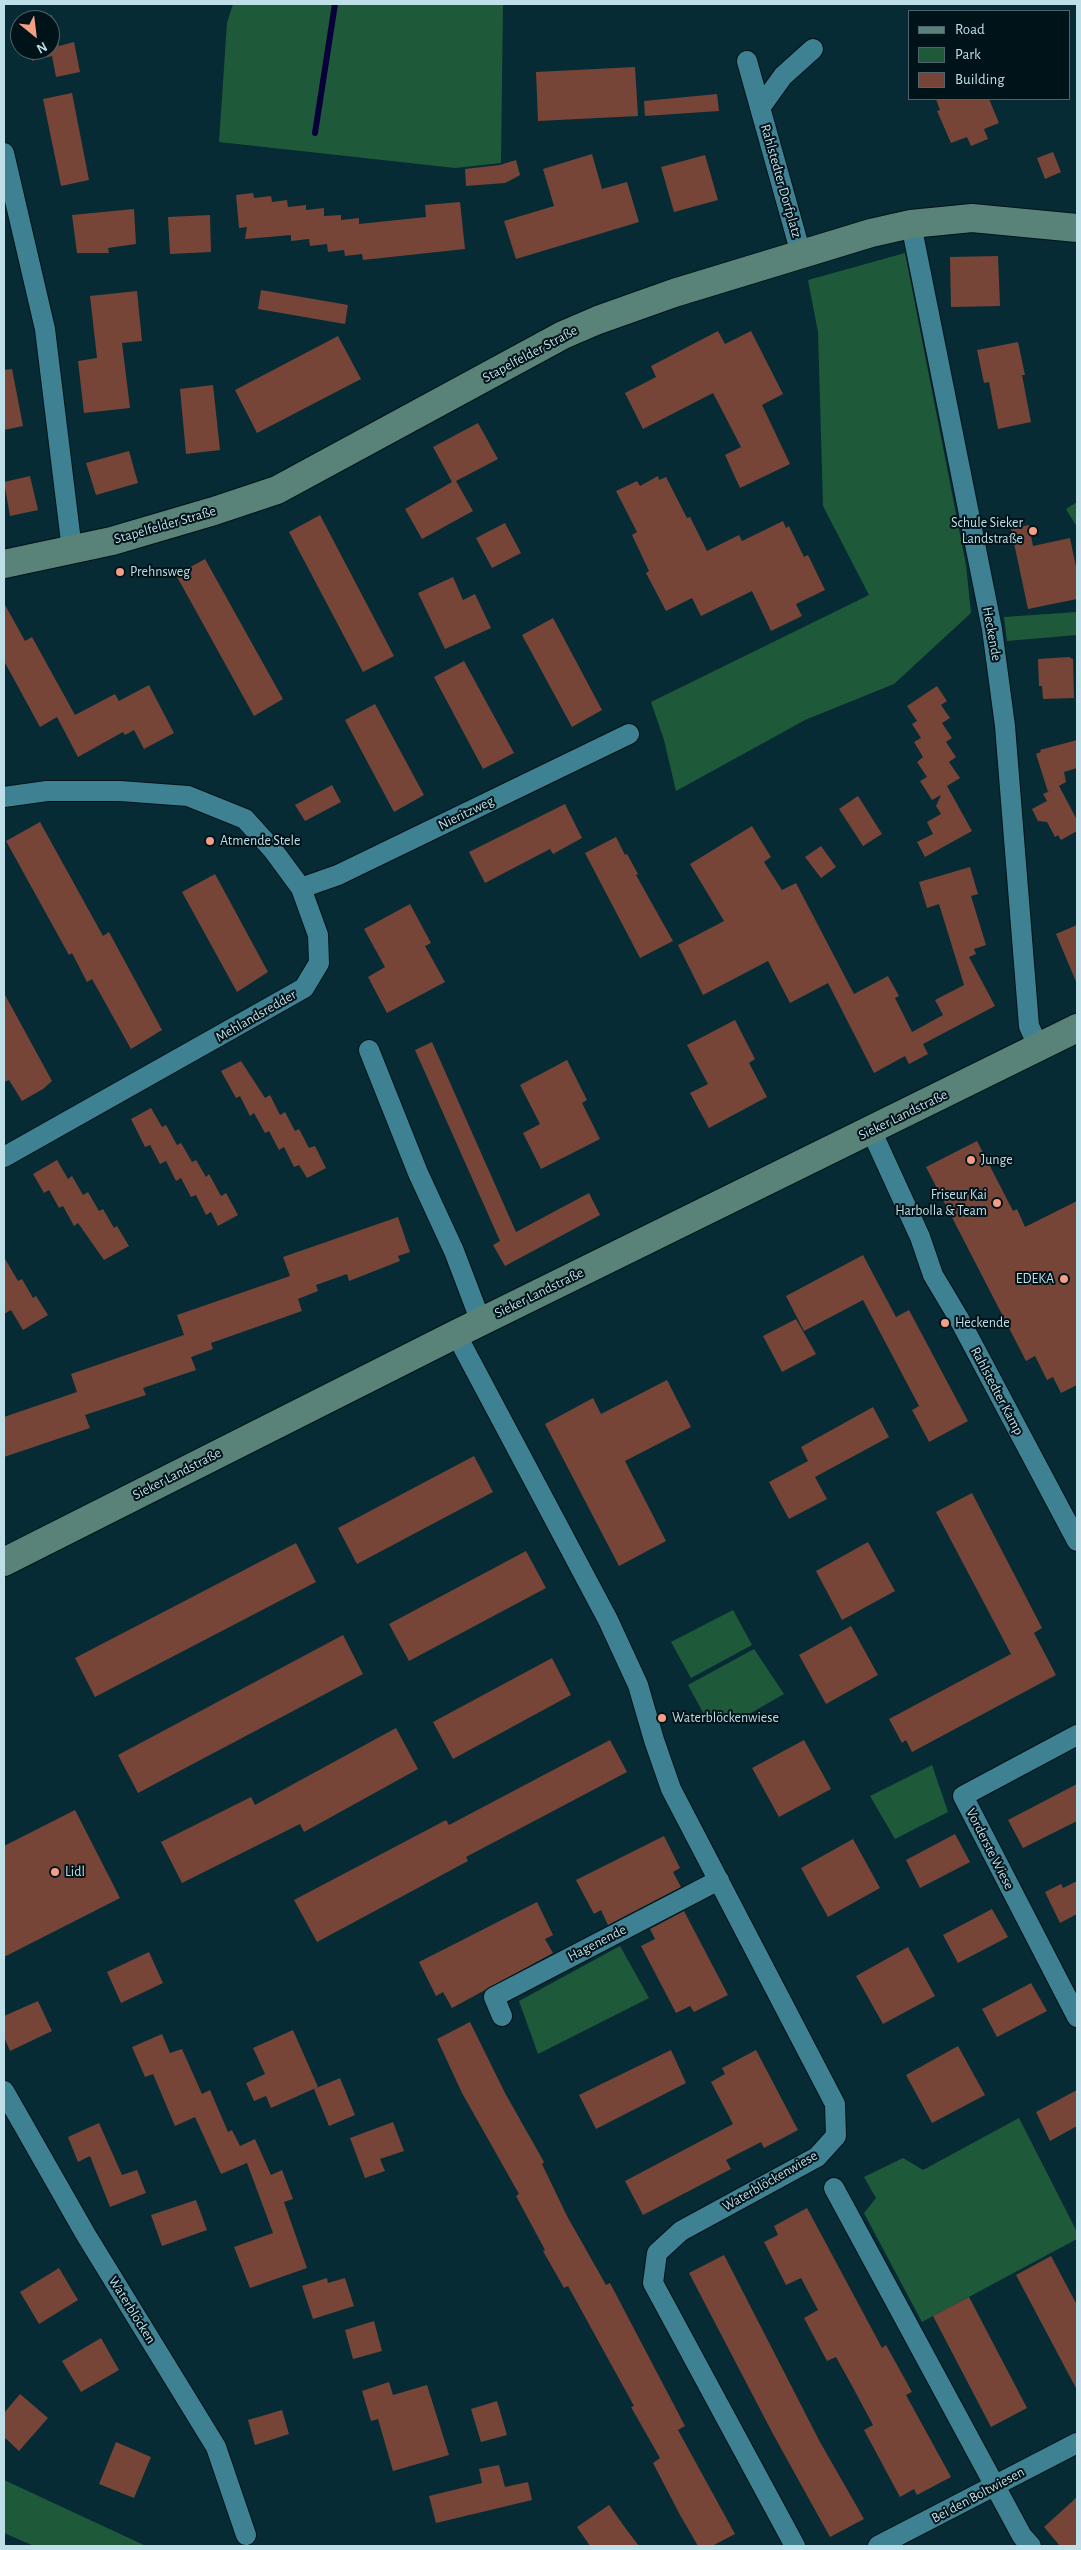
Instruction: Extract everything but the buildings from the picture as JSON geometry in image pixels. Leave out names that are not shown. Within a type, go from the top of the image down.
[{"type":"main road","name":"Stapelfelder Straße","points":[[4,564],[72,550],[214,512],[277,490],[563,335],[641,304],[802,254],[911,224],[972,218],[1077,228]]},
{"type":"main road","name":"Sieker Landstraße","points":[[4,1562],[456,1334],[1077,1028]]},
{"type":"street","name":"Rahlstedter Dorfplatz","points":[[760,108],[783,76],[813,49]]},
{"type":"street","name":"Rahlstedter Dorfplatz","points":[[748,61],[802,254]]},
{"type":"street","points":[[4,153],[45,329],[72,550]]},
{"type":"street","name":"Heckende","points":[[911,224],[992,629],[1005,726],[1029,1026],[1039,1048]]},
{"type":"street","name":"Nieritzweg","points":[[300,888],[338,875],[629,734]]},
{"type":"street","name":"Mehlandsredder","points":[[4,797],[47,792],[120,791],[188,796],[245,819],[273,850],[300,888],[318,935],[319,963],[304,988],[4,1157]]},
{"type":"street","points":[[369,1050],[418,1173],[454,1251],[481,1322]]},
{"type":"street","name":"Rahlstedter Kamp","points":[[871,1130],[920,1238],[933,1275],[958,1317],[1077,1541]]},
{"type":"street","name":"Waterblöckenwiese","points":[[456,1334],[608,1620],[638,1685],[671,1789],[835,2104],[836,2136],[817,2157],[681,2231],[657,2253],[653,2283],[795,2546]]},
{"type":"street","name":"Vorderste Wiese","points":[[1077,1735],[963,1796],[1077,2017]]},
{"type":"street","name":"Hagenende","points":[[502,2016],[494,1997],[719,1880]]},
{"type":"street","name":"Waterblöcken","points":[[4,2091],[86,2235],[216,2447],[246,2535]]},
{"type":"street","points":[[834,2188],[994,2486],[1022,2536],[1031,2546]]},
{"type":"street","name":"Bei den Boltwiesen","points":[[878,2546],[1077,2443]]},
{"type":"green space","points":[[233,4],[503,4],[501,163],[455,168],[219,142],[227,23]]},
{"type":"green space","points":[[905,253],[966,565],[971,613],[894,684],[805,720],[676,791],[664,740],[651,702],[869,595],[823,506],[818,332],[808,280]]},
{"type":"green space","points":[[1077,502],[1077,527],[1066,509]]},
{"type":"green space","points":[[1077,612],[1077,635],[1007,641],[1004,617]]},
{"type":"green space","points":[[733,1610],[752,1645],[691,1678],[671,1642]]},
{"type":"green space","points":[[754,1649],[784,1694],[744,1717],[705,1716],[688,1685]]},
{"type":"green space","points":[[932,1765],[948,1812],[895,1839],[870,1796]]},
{"type":"green space","points":[[620,1946],[649,1998],[538,2054],[519,2001]]},
{"type":"green space","points":[[1019,2118],[1077,2232],[1077,2239],[922,2322],[864,2213],[876,2198],[864,2177],[903,2158],[923,2170]]},
{"type":"green space","points":[[4,2480],[146,2546],[34,2546],[4,2533]]},
{"type":"waterway","points":[[315,133],[335,4]]},
{"type":"place","name":"Schule Sieker Landstraße","points":[[1033,531]]},
{"type":"place","name":"Prehnsweg","points":[[120,572]]},
{"type":"place","name":"Atmende Stele","points":[[210,841]]},
{"type":"place","name":"Junge","points":[[971,1160]]},
{"type":"place","name":"Friseur Kai Harbolla & Team","points":[[997,1203]]},
{"type":"place","name":"EDEKA","points":[[1064,1279]]},
{"type":"place","name":"Heckende","points":[[945,1323]]},
{"type":"place","name":"Waterblöckenwiese","points":[[662,1718]]},
{"type":"place","name":"Lidl","points":[[55,1872]]}]
